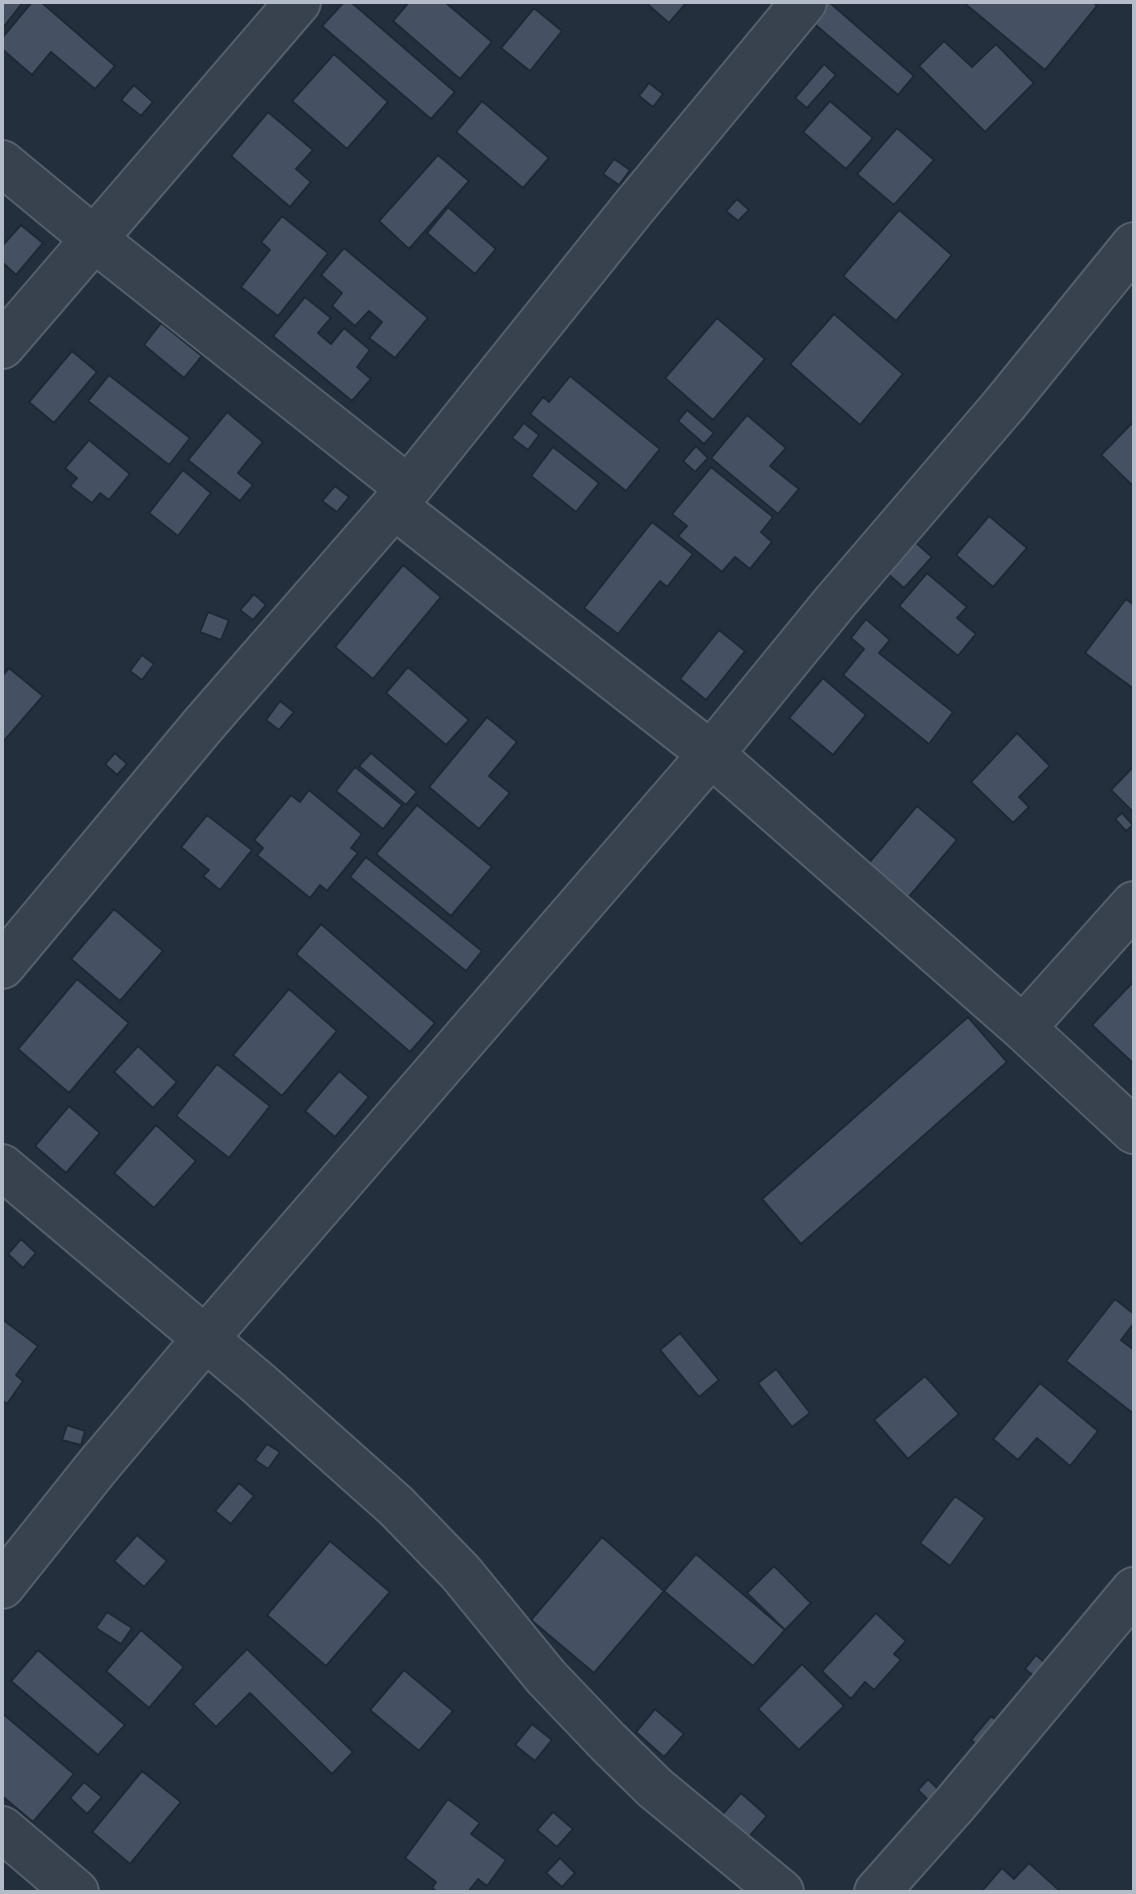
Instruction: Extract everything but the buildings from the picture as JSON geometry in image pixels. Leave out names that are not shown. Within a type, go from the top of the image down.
[{"type":"street","points":[[2,346],[298,2]]},
{"type":"street","points":[[2,966],[204,724],[401,497],[634,207],[804,2]]},
{"type":"street","points":[[2,163],[711,754],[1023,1028],[1134,1131]]},
{"type":"street","points":[[2,1586],[205,1339],[711,754],[1134,245]]},
{"type":"street","points":[[1023,1028],[1134,904]]},
{"type":"street","points":[[2,1167],[396,1506],[461,1573],[546,1677],[645,1779],[781,1892]]},
{"type":"street","points":[[877,1892],[1134,1590]]},
{"type":"street","points":[[2,1829],[76,1892]]}]
